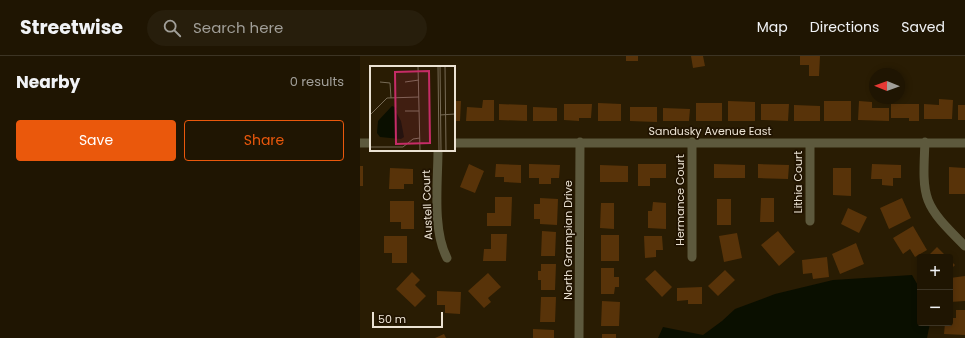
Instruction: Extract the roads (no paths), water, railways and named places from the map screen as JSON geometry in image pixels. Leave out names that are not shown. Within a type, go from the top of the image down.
[{"type":"street","name":"Sandusky Avenue East","points":[[455,142],[965,142]]},
{"type":"street","name":"North Grampian Drive","points":[[579,338],[580,142]]},
{"type":"street","name":"Hermance Court","points":[[692,142],[692,257]]},
{"type":"street","points":[[925,142],[923,178],[927,201],[933,212],[942,223],[965,246]]},
{"type":"street","name":"Lithia Court","points":[[810,143],[810,221]]},
{"type":"street","name":"Austell Court","points":[[438,151],[438,231],[442,249],[447,258]]}]
